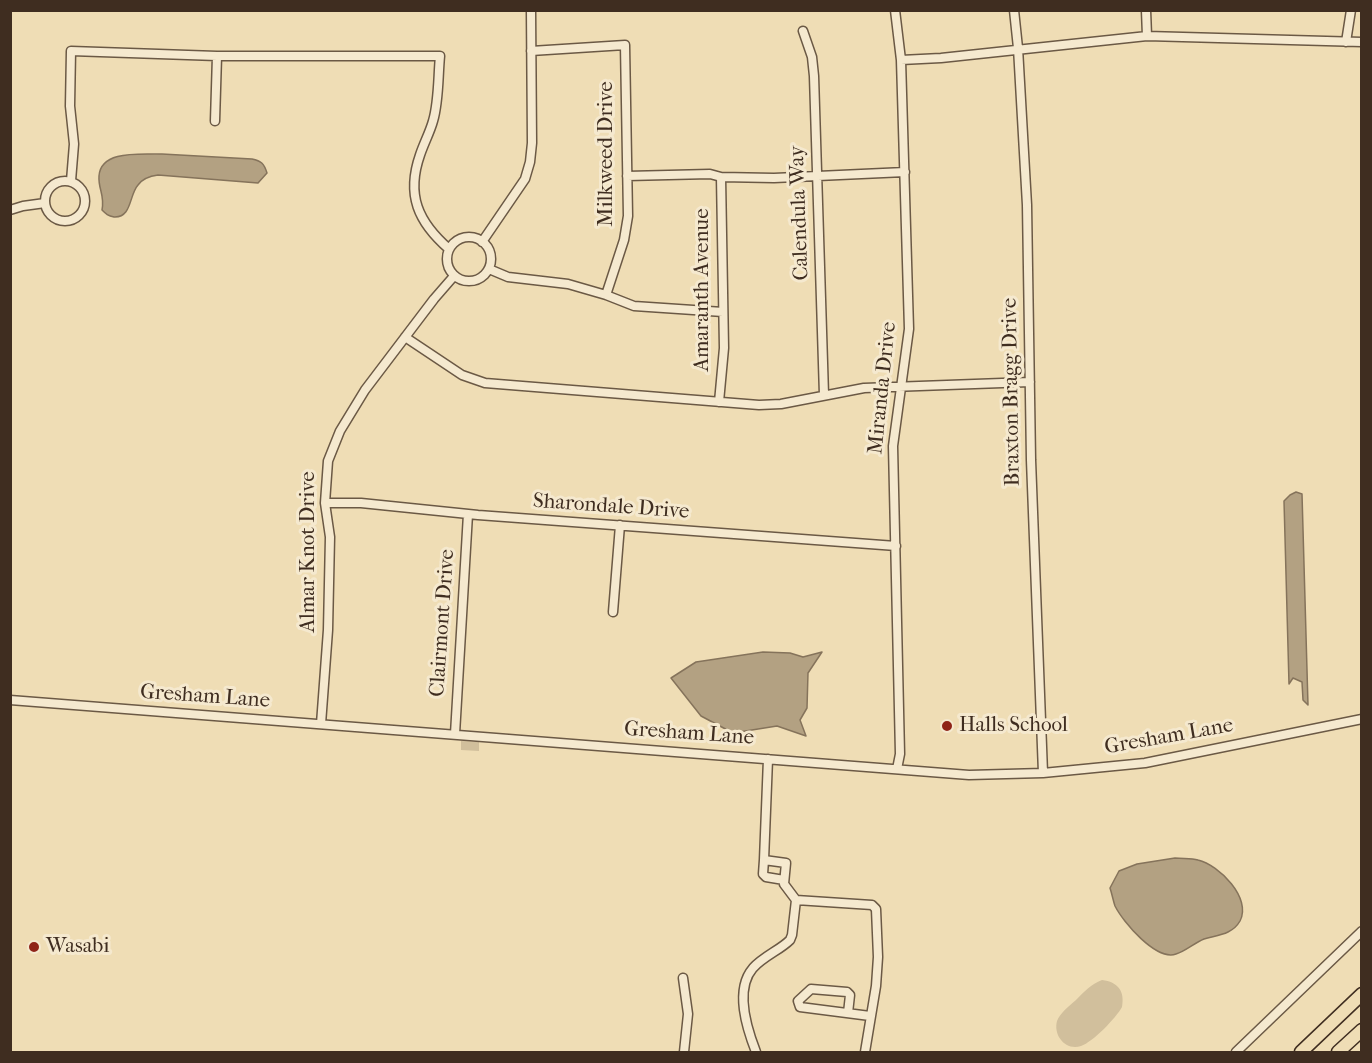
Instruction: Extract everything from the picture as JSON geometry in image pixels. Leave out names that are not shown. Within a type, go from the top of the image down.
[{"type":"highway","points":[[1300,1053],[1362,994]]},
{"type":"highway","points":[[1338,1053],[1362,1030]]},
{"type":"street","points":[[482,242],[521,186],[527,171],[532,143],[531,10]]},
{"type":"street","name":"Miranda Drive","points":[[895,10],[901,60],[909,329],[893,446],[900,754],[897,769]]},
{"type":"street","name":"Braxton Bragg Drive","points":[[1014,10],[1027,205],[1030,382],[1043,773]]},
{"type":"street","points":[[1146,10],[1147,36]]},
{"type":"street","points":[[1346,42],[1351,10]]},
{"type":"street","name":"Calendula Way","points":[[803,31],[812,57],[824,395]]},
{"type":"street","points":[[901,60],[1147,36],[1362,42]]},
{"type":"street","name":"Milkweed Drive","points":[[531,51],[625,45],[627,227],[606,295]]},
{"type":"street","points":[[70,181],[74,144],[70,106],[71,51],[217,56],[440,56],[434,118],[419,157],[413,184],[416,207],[439,240],[450,249]]},
{"type":"street","points":[[214,121],[217,56]]},
{"type":"street","points":[[627,176],[710,174],[721,177],[817,176],[904,172]]},
{"type":"street","name":"Amaranth Avenue","points":[[719,402],[724,348],[721,177]]},
{"type":"street","points":[[61,181],[70,181],[79,186],[84,194],[85,208],[76,218],[69,221],[55,219],[46,210],[45,203],[46,193],[51,186],[61,181]]},
{"type":"street","points":[[10,210],[45,203]]},
{"type":"street","points":[[470,237],[482,242],[490,255],[489,268],[474,281],[466,281],[454,276],[447,262],[450,249],[456,241],[470,237]]},
{"type":"street","points":[[489,268],[508,277],[568,284],[643,308],[723,312]]},
{"type":"street","name":"Almar Knot Drive","points":[[321,724],[328,630],[330,537],[325,503],[327,461],[340,432],[365,390],[454,276]]},
{"type":"street","points":[[405,337],[462,375],[485,383],[759,405],[781,404],[864,388],[1030,382]]},
{"type":"street","name":"Sharondale Drive","points":[[325,503],[361,503],[468,514],[896,546]]},
{"type":"street","name":"Clairmont Drive","points":[[455,734],[468,514]]},
{"type":"street","points":[[613,612],[620,525]]},
{"type":"street","name":"Gresham Lane","points":[[10,700],[969,775],[1043,773],[1145,763],[1362,719]]},
{"type":"street","points":[[768,759],[763,874],[766,877],[784,880]]},
{"type":"street","points":[[756,1053],[746,1020],[744,993],[746,981],[754,968],[790,940],[796,900],[784,884],[786,863],[764,860]]},
{"type":"street","points":[[796,900],[872,905],[876,909],[878,957],[876,986],[866,1053]]},
{"type":"street","points":[[1236,1053],[1362,931]]},
{"type":"street","points":[[682,978],[688,1014],[684,1053]]},
{"type":"street","points":[[848,1013],[850,995],[847,992],[812,989],[798,1001],[800,1007],[870,1016]]},
{"type":"shaded area","points":[[162,154],[252,159],[262,163],[267,173],[258,183],[152,176],[144,179],[135,189],[124,214],[114,217],[107,215],[102,210],[103,200],[99,176],[107,161],[124,155]]},
{"type":"shaded area","points":[[1296,492],[1302,494],[1308,705],[1303,700],[1302,682],[1293,678],[1289,684],[1284,501]]},
{"type":"shaded area","points":[[763,652],[790,653],[803,657],[822,652],[808,673],[807,708],[800,720],[806,736],[777,726],[733,733],[701,716],[671,678],[696,662]]},
{"type":"shaded area","points":[[461,741],[479,742],[479,751],[461,750]]},
{"type":"shaded area","points":[[1175,858],[1198,860],[1224,875],[1238,893],[1243,912],[1237,926],[1229,932],[1204,939],[1180,953],[1168,955],[1159,952],[1141,939],[1125,921],[1115,906],[1110,888],[1119,871],[1137,864]]},
{"type":"shaded area","points":[[1102,980],[1119,988],[1123,1001],[1122,1007],[1104,1029],[1086,1044],[1075,1047],[1066,1044],[1057,1032],[1058,1018],[1088,988]]},
{"type":"place","name":"Halls School","points":[[947,726]]},
{"type":"place","name":"Wasabi","points":[[34,947]]}]
